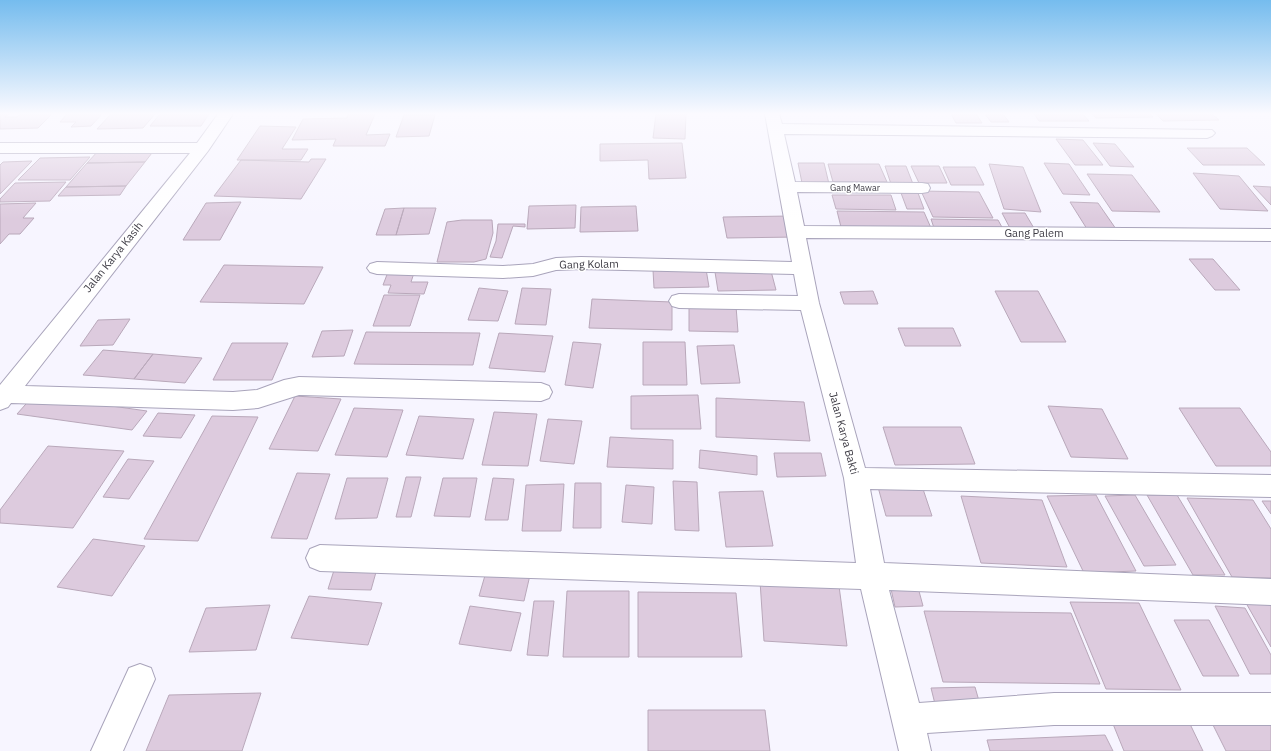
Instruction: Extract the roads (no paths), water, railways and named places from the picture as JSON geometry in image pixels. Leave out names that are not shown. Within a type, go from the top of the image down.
[{"type":"street","name":"Jalan Karya Kasih","points":[[3,397],[116,253],[201,149]]},
{"type":"street","name":"Jalan Karya Bakti","points":[[780,149],[809,303],[856,478],[872,576],[916,751]]},
{"type":"street","name":"Gang Mawar","points":[[788,187],[922,188]]},
{"type":"street","name":"Gang Palem","points":[[796,232],[1271,235]]},
{"type":"street","name":"Gang Kolam","points":[[377,268],[503,272],[533,270],[556,264],[581,263],[802,268]]},
{"type":"street","points":[[679,301],[809,303]]},
{"type":"street","points":[[3,397],[233,401],[258,399],[284,389],[299,386],[541,392]]},
{"type":"street","points":[[856,478],[1271,486]]},
{"type":"street","points":[[320,558],[872,576],[1271,592]]},
{"type":"street","points":[[106,751],[140,679]]},
{"type":"street","points":[[908,719],[1054,709],[1271,709]]}]
